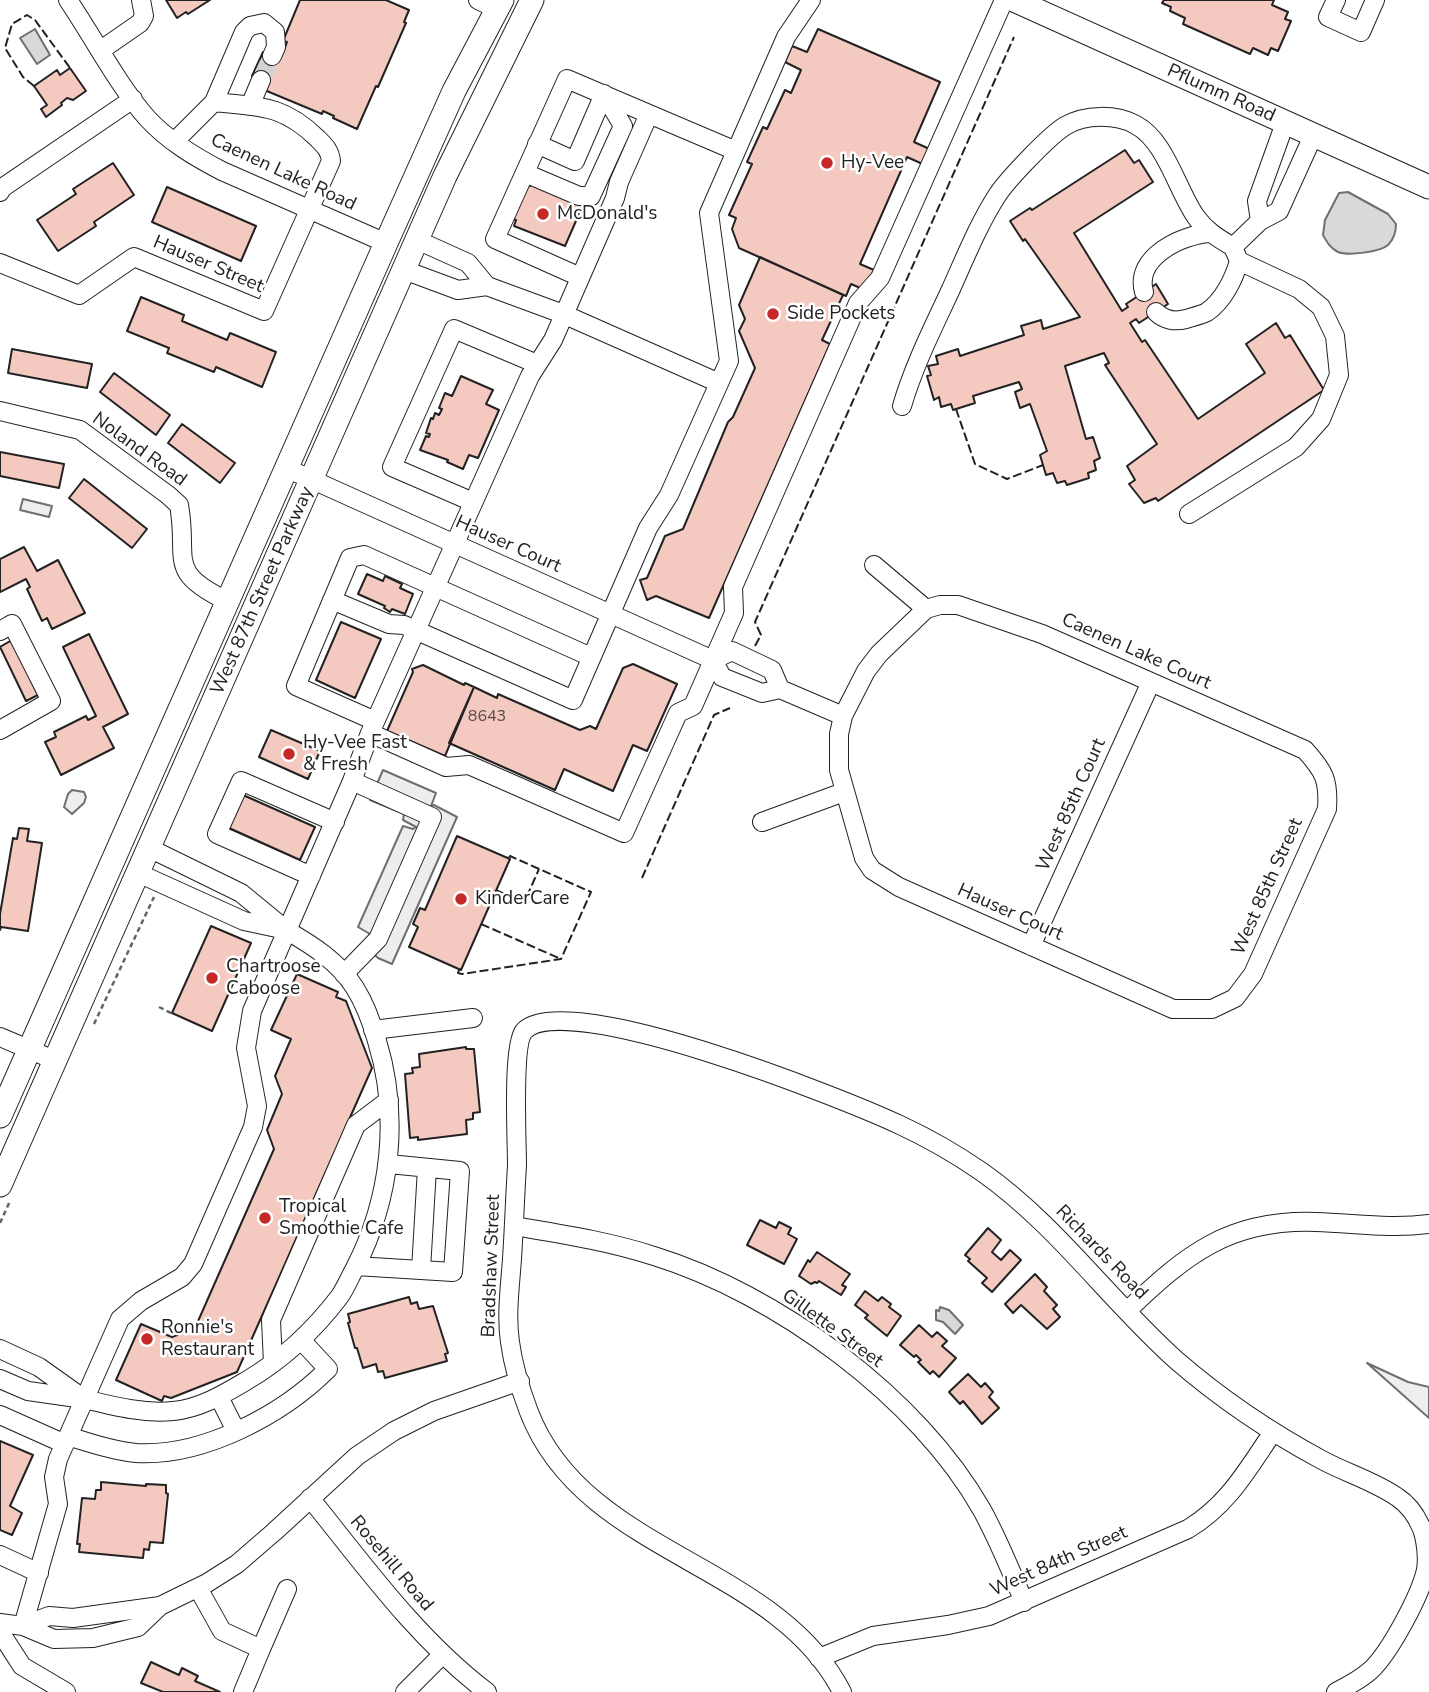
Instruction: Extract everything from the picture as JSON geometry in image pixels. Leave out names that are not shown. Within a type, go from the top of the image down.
[{"type":"main road","name":"West 87th Street Parkway","points":[[0,1185],[417,240],[483,97],[532,0]]},
{"type":"main road","name":"Pflumm Road","points":[[1014,0],[1429,187]]},
{"type":"main road","name":"West 87th Street Parkway","points":[[0,1116],[493,3]]},
{"type":"main road","points":[[138,873],[134,855],[135,837],[187,722],[181,706]]},
{"type":"street","name":"Caenen Lake Road","points":[[68,0],[133,99],[148,118],[174,142],[198,159],[222,171],[386,243]]},
{"type":"street","points":[[101,50],[140,23],[144,16],[141,0]]},
{"type":"street","points":[[332,600],[389,624],[410,628],[573,700],[648,528],[669,495],[729,361],[709,213],[786,37],[811,0]]},
{"type":"street","points":[[591,657],[364,555],[350,558],[296,686],[446,767],[470,765],[624,833],[678,713],[693,706],[734,613],[733,587],[760,525],[858,303],[880,278],[1004,0]]},
{"type":"street","points":[[1336,0],[1328,18],[1361,32],[1375,0]]},
{"type":"street","points":[[174,142],[214,102],[244,32],[250,26],[264,23],[275,32],[276,47],[272,56]]},
{"type":"street","points":[[580,277],[495,239],[567,79],[736,151]]},
{"type":"street","points":[[250,106],[261,80]]},
{"type":"street","points":[[537,144],[575,161],[604,94]]},
{"type":"street","points":[[525,173],[579,196],[591,197],[623,126],[604,94]]},
{"type":"street","points":[[0,192],[2,188],[133,99]]},
{"type":"street","points":[[214,102],[278,110],[292,117],[326,147],[331,161],[309,209]]},
{"type":"street","points":[[23,1626],[58,1504],[54,1477],[58,1458],[120,1319],[141,1301],[182,1277],[193,1264],[249,1137],[257,1106],[246,1048],[252,1011],[352,781],[410,628],[435,587],[537,365],[553,340],[649,114]]},
{"type":"street","points":[[902,406],[912,372],[998,194],[1025,163],[1065,126],[1083,119],[1121,118],[1139,126],[1159,148],[1196,216],[1209,233],[1236,254],[1300,289],[1321,307],[1335,336],[1339,375],[1321,419],[1296,447],[1189,514]]},
{"type":"street","points":[[1260,221],[1257,201],[1285,123]]},
{"type":"street","points":[[1156,312],[1177,322],[1206,312],[1224,294],[1236,254],[1260,221],[1279,211],[1313,136]]},
{"type":"street","name":"Hauser Street","points":[[0,262],[79,295],[134,257],[264,311],[309,209]]},
{"type":"street","points":[[1144,292],[1142,287],[1145,273],[1155,256],[1175,241],[1191,234],[1209,233]]},
{"type":"street","points":[[417,240],[468,263],[487,286]]},
{"type":"street","points":[[404,270],[458,290],[487,286],[564,314],[719,383]]},
{"type":"street","points":[[473,502],[392,467],[454,329],[537,365]]},
{"type":"street","name":"Noland Road","points":[[0,411],[80,430],[168,495],[179,505],[181,552],[186,570],[193,581],[206,591],[228,601]]},
{"type":"street","name":"Hauser Court","points":[[286,468],[713,660],[722,677],[762,693],[780,689],[843,716],[839,734],[839,771],[864,858],[872,870],[899,887],[1173,1009],[1212,1009]]},
{"type":"street","points":[[371,558],[357,567],[347,593],[397,618],[410,628]]},
{"type":"street","points":[[843,716],[866,671],[879,654],[926,610],[874,565]]},
{"type":"street","name":"Caenen Lake Court","points":[[926,610],[940,605],[958,606],[1004,619],[1305,750],[1320,766]]},
{"type":"street","points":[[0,631],[12,624],[51,701],[0,730]]},
{"type":"street","name":"Hauser Court","points":[[713,660],[732,651],[772,670],[780,689]]},
{"type":"street","name":"West 85th Court","points":[[1031,946],[1151,682]]},
{"type":"street","name":"West 85th Street","points":[[1212,1009],[1235,998],[1253,974],[1326,809],[1329,787],[1320,766]]},
{"type":"street","points":[[312,876],[217,834],[241,781],[335,822]]},
{"type":"street","points":[[344,974],[377,939],[432,817],[352,781]]},
{"type":"street","points":[[762,822],[844,792]]},
{"type":"street","points":[[0,1379],[28,1391],[84,1399],[129,1410],[175,1411],[219,1396],[273,1363],[301,1340],[341,1294],[366,1247],[388,1164],[391,1117],[384,1065],[355,987],[322,953],[286,930],[242,893],[149,848]]},
{"type":"street","points":[[138,873],[244,921],[286,930]]},
{"type":"street","points":[[373,1030],[473,1018]]},
{"type":"street","name":"Richards Road","points":[[526,1029],[545,1021],[613,1028],[668,1039],[720,1055],[896,1123],[940,1145],[983,1172],[1030,1211],[1171,1355],[1205,1385],[1273,1432],[1323,1461],[1397,1496],[1411,1510],[1423,1531],[1427,1566],[1419,1589],[1382,1658],[1368,1673],[1336,1692]]},
{"type":"street","name":"Bradshaw Street","points":[[526,1029],[519,1041],[517,1063],[514,1226],[508,1315],[510,1347],[529,1413],[559,1462],[587,1493],[618,1520],[777,1617],[806,1640],[842,1692]]},
{"type":"street","points":[[0,1037],[54,1060]]},
{"type":"street","points":[[273,1363],[271,1320],[356,1125],[389,1100]]},
{"type":"street","points":[[356,1266],[453,1272],[460,1171],[388,1164]]},
{"type":"street","points":[[421,1270],[427,1168]]},
{"type":"street","points":[[1127,1311],[1167,1272],[1196,1251],[1227,1235],[1256,1226],[1290,1222],[1366,1227],[1429,1224]]},
{"type":"street","name":"Gillette Street","points":[[514,1226],[596,1240],[702,1273],[746,1295],[839,1355],[924,1430],[956,1469],[982,1510],[1024,1602]]},
{"type":"street","points":[[0,1415],[66,1440],[135,1453],[183,1450],[249,1426],[314,1383],[328,1369],[301,1340]]},
{"type":"street","points":[[0,1349],[39,1367],[84,1399]]},
{"type":"street","points":[[0,1623],[23,1626],[54,1639],[93,1637],[138,1628],[160,1606],[198,1588],[237,1564],[356,1457],[394,1431],[434,1411],[520,1381]]},
{"type":"street","points":[[219,1396],[236,1432]]},
{"type":"street","name":"West 84th Street","points":[[819,1658],[873,1636],[975,1619],[1024,1602],[1188,1529],[1207,1518],[1226,1499],[1273,1432]]},
{"type":"street","name":"Rosehill Road","points":[[310,1498],[408,1618],[442,1655],[487,1692]]},
{"type":"street","points":[[0,1555],[39,1573]]},
{"type":"street","points":[[198,1588],[222,1631],[261,1649]]},
{"type":"street","points":[[243,1692],[288,1589]]},
{"type":"street","points":[[0,1632],[22,1666],[66,1692]]},
{"type":"street","points":[[405,1692],[442,1655]]},
{"type":"path","points":[[159,1007],[173,1014]]},
{"type":"shaded area","points":[[35,29],[50,55],[37,64],[20,38]]},
{"type":"shaded area","points":[[1348,192],[1388,214],[1396,224],[1388,245],[1349,254],[1338,252],[1329,245],[1323,235],[1325,220],[1339,193]]},
{"type":"shaded area","points":[[23,499],[52,506],[49,517],[20,510]]},
{"type":"shaded area","points":[[383,770],[436,793],[431,806],[457,817],[392,964],[378,958],[363,944],[370,934],[358,927],[403,826],[413,829],[416,827],[403,820],[404,814],[370,800]]},
{"type":"shaded area","points":[[72,790],[84,792],[86,797],[84,803],[72,814],[64,807]]},
{"type":"shaded area","points":[[940,1307],[949,1310],[963,1325],[955,1334],[943,1322],[936,1320],[936,1310],[939,1311]]},
{"type":"shaded area","points":[[1367,1363],[1408,1382],[1429,1387],[1429,1418]]},
{"type":"building","points":[[166,0],[210,0],[177,18]]},
{"type":"building","points":[[300,0],[386,0],[409,10],[404,22],[406,23],[357,129],[323,111],[322,114],[262,89],[265,82],[252,76],[263,52],[274,57],[283,53],[287,42],[283,41]]},
{"type":"building","points":[[1164,0],[1274,0],[1272,5],[1288,12],[1285,19],[1291,21],[1278,51],[1271,48],[1268,55],[1253,48],[1250,54],[1183,24],[1185,18],[1170,11],[1171,7],[1162,3]]},
{"type":"building","name":"Hy-Vee","points":[[818,29],[940,82],[914,142],[934,151],[927,166],[907,157],[860,264],[874,270],[865,290],[851,284],[846,296],[739,248],[732,229],[736,218],[729,215],[752,164],[747,162],[763,127],[767,129],[785,90],[791,93],[801,70],[785,62],[792,46],[807,52]]},
{"type":"building","points":[[70,68],[86,91],[73,100],[67,98],[46,117],[41,109],[47,105],[34,86],[57,70],[60,75]]},
{"type":"building","points":[[1125,150],[1134,163],[1139,160],[1153,182],[1074,233],[1122,311],[1128,307],[1126,304],[1156,284],[1168,304],[1139,323],[1136,319],[1130,323],[1142,342],[1145,340],[1198,419],[1265,373],[1246,344],[1276,323],[1285,338],[1290,335],[1324,390],[1158,501],[1156,498],[1144,503],[1129,484],[1135,480],[1127,466],[1157,444],[1105,365],[1109,363],[1104,353],[1065,366],[1086,439],[1093,437],[1100,458],[1094,461],[1096,470],[1088,473],[1089,478],[1067,485],[1065,481],[1057,483],[1053,473],[1046,475],[1040,455],[1047,451],[1030,404],[1020,408],[1015,392],[1022,389],[1019,382],[973,396],[975,403],[953,410],[951,404],[941,407],[939,397],[934,400],[927,376],[931,375],[928,366],[938,364],[936,356],[958,349],[960,356],[1024,335],[1021,326],[1041,320],[1043,329],[1080,317],[1010,221],[1030,208],[1032,210]]},
{"type":"building","points":[[113,163],[134,195],[94,222],[96,226],[58,251],[37,220],[76,194],[73,189]]},
{"type":"building","points":[[534,177],[563,196],[583,205],[565,246],[514,226],[516,220],[512,219],[527,185],[530,186]]},
{"type":"building","points":[[167,187],[256,226],[241,261],[152,222]]},
{"type":"building","points":[[760,257],[843,295],[822,340],[830,344],[709,618],[656,596],[647,600],[640,580],[647,578],[665,536],[683,529],[728,422],[733,417],[755,368],[739,331],[745,319],[739,305]]},
{"type":"building","points":[[141,297],[184,315],[182,321],[227,340],[230,333],[276,352],[262,387],[216,367],[214,372],[167,353],[169,348],[127,331]]},
{"type":"building","points":[[12,349],[92,364],[87,388],[8,373]]},
{"type":"building","points":[[114,373],[170,415],[156,435],[100,392]]},
{"type":"building","points":[[461,376],[493,390],[486,404],[499,410],[478,458],[469,455],[463,469],[447,462],[448,460],[420,450],[426,436],[429,437],[430,434],[426,433],[431,418],[433,419],[435,413],[439,415],[445,393],[452,396]]},
{"type":"building","points":[[182,424],[235,463],[220,483],[168,443]]},
{"type":"building","points":[[0,452],[64,464],[59,488],[0,476]]},
{"type":"building","points":[[84,479],[147,529],[132,548],[69,498]]},
{"type":"building","points":[[24,547],[37,571],[58,560],[85,613],[52,629],[47,618],[42,621],[27,589],[30,587],[26,579],[0,592],[0,559]]},
{"type":"building","points":[[367,574],[383,581],[385,576],[402,584],[400,588],[413,594],[405,614],[392,609],[390,612],[385,606],[358,594]]},
{"type":"building","points":[[341,622],[381,639],[355,698],[316,680]]},
{"type":"building","points":[[89,634],[128,714],[103,727],[114,748],[61,775],[45,742],[56,737],[54,732],[86,716],[88,720],[96,716],[63,647]]},
{"type":"building","points":[[12,640],[38,695],[26,701],[0,647]]},
{"type":"building","points":[[633,664],[677,684],[647,751],[633,745],[613,791],[564,769],[555,790],[449,743],[474,687],[497,698],[498,694],[580,730],[590,726],[596,729],[623,668]]},
{"type":"building","points":[[423,665],[464,685],[465,683],[474,687],[445,756],[387,731],[412,669]]},
{"type":"building","name":"Hy-Vee Fast & Fresh","points":[[271,730],[320,751],[308,779],[259,757]]},
{"type":"building","points":[[243,795],[315,827],[300,860],[229,828]]},
{"type":"building","points":[[19,828],[29,829],[27,841],[42,843],[28,931],[1,927],[0,930],[0,914],[13,838],[17,839]]},
{"type":"building","name":"KinderCare","points":[[457,836],[510,859],[461,970],[409,947],[418,927],[413,924],[420,908],[425,910]]},
{"type":"building","points":[[211,926],[251,943],[212,1031],[172,1013]]},
{"type":"building","points":[[297,974],[338,992],[336,997],[346,1001],[372,1068],[237,1372],[171,1398],[164,1396],[162,1401],[116,1380],[141,1324],[172,1337],[195,1328],[274,1149],[267,1130],[282,1094],[275,1076],[291,1039],[271,1030]]},
{"type":"building","points":[[466,1047],[474,1049],[480,1112],[473,1113],[473,1119],[466,1120],[467,1134],[418,1140],[418,1137],[410,1138],[405,1074],[413,1073],[412,1068],[420,1067],[419,1054]]},
{"type":"building","points":[[760,1220],[776,1228],[779,1222],[791,1228],[788,1234],[797,1239],[784,1264],[747,1245]]},
{"type":"building","points":[[988,1228],[1001,1240],[992,1252],[1001,1260],[1010,1250],[1021,1260],[992,1292],[982,1283],[987,1278],[965,1255]]},
{"type":"building","points":[[817,1252],[850,1274],[842,1285],[846,1287],[841,1295],[819,1281],[811,1284],[799,1276],[808,1260],[810,1262]]},
{"type":"building","points":[[1035,1274],[1047,1287],[1044,1291],[1057,1305],[1053,1309],[1060,1317],[1047,1329],[1021,1305],[1013,1313],[1005,1304]]},
{"type":"building","points":[[865,1291],[878,1301],[882,1297],[891,1304],[889,1307],[901,1316],[887,1336],[865,1318],[868,1315],[855,1305]]},
{"type":"building","points":[[409,1297],[411,1304],[417,1302],[419,1309],[433,1306],[448,1353],[445,1354],[447,1361],[385,1378],[383,1371],[378,1372],[376,1364],[363,1368],[348,1323],[348,1314]]},
{"type":"building","points":[[919,1325],[932,1337],[937,1332],[947,1341],[942,1346],[956,1358],[939,1377],[933,1371],[930,1374],[918,1362],[921,1360],[916,1355],[914,1357],[900,1345]]},
{"type":"building","points":[[968,1374],[981,1387],[985,1383],[993,1392],[989,1397],[999,1408],[982,1424],[963,1401],[960,1404],[949,1392]]},
{"type":"building","points":[[0,1441],[33,1455],[10,1506],[22,1513],[12,1535],[0,1530]]},
{"type":"building","points":[[101,1482],[166,1485],[168,1494],[163,1543],[150,1542],[149,1550],[144,1549],[143,1558],[79,1552],[80,1544],[77,1544],[82,1498],[95,1499],[96,1490],[101,1490]]},
{"type":"building","points":[[151,1662],[179,1675],[182,1668],[198,1676],[195,1681],[220,1692],[163,1692],[141,1683]]},
{"type":"tunnel","points":[[261,80],[272,56]]},
{"type":"fence","points":[[34,86],[23,77],[5,48],[12,24],[27,15],[35,20],[70,68]]},
{"type":"fence","points":[[755,646],[761,635],[755,622],[1014,37]]},
{"type":"fence","points":[[956,409],[975,464],[1007,479],[1043,465]]},
{"type":"fence","points":[[642,878],[714,715],[730,708]]},
{"type":"fence","points":[[459,970],[458,973],[462,974],[561,959],[591,892],[510,856],[508,859]]},
{"type":"fence","points":[[496,890],[524,903],[539,869]]},
{"type":"fence","points":[[481,924],[561,959]]},
{"type":"place","name":"Hy-Vee","points":[[827,163]]},
{"type":"place","name":"McDonald's","points":[[543,214]]},
{"type":"place","name":"Side Pockets","points":[[773,314]]},
{"type":"place","name":"Hy-Vee Fast & Fresh","points":[[289,754]]},
{"type":"place","name":"KinderCare","points":[[461,899]]},
{"type":"place","name":"Chartroose Caboose","points":[[212,978]]},
{"type":"place","name":"Tropical Smoothie Cafe","points":[[265,1218]]},
{"type":"place","name":"Ronnie's Restaurant","points":[[147,1339]]}]
